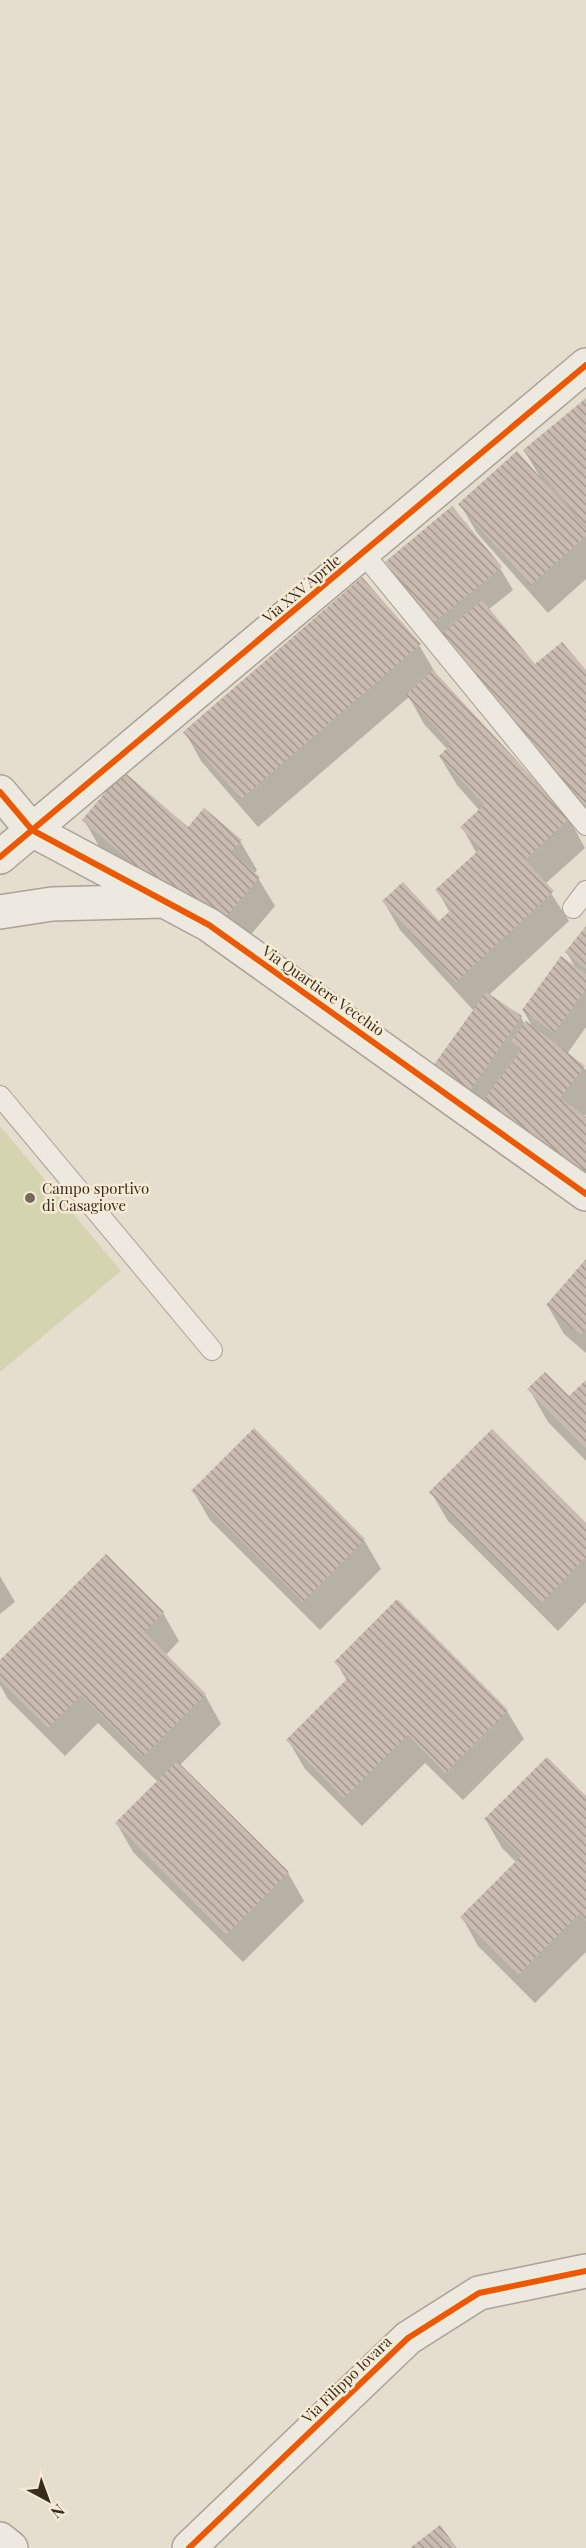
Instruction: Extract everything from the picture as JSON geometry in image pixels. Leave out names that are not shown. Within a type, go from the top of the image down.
[{"type":"street","name":"Via XXV Aprile","points":[[0,857],[586,365]]},
{"type":"street","points":[[0,792],[32,830]]},
{"type":"street","name":"Via Quartiere Vecchio","points":[[32,830],[209,925],[586,1194]]},
{"type":"street","name":"Via Quartiere Vecchio","points":[[0,912],[52,904],[164,901]]},
{"type":"street","name":"Via Filippo Iovara","points":[[189,2548],[408,2338],[479,2293],[586,2271]]},
{"type":"street","points":[[0,2539],[11,2548]]},
{"type":"lane","points":[[363,553],[586,825]]},
{"type":"lane","points":[[573,908],[586,891]]},
{"type":"lane","points":[[0,1096],[212,1350]]},
{"type":"green space","name":"Campo sportivo di Casagiove","points":[[0,1126],[121,1271],[0,1372]]},
{"type":"building","points":[[586,398],[586,527],[523,450]]},
{"type":"building","points":[[517,451],[586,529],[586,536],[531,585],[458,504]]},
{"type":"building","points":[[452,506],[502,567],[434,622],[385,562]]},
{"type":"building","points":[[362,577],[421,644],[241,799],[183,732]]},
{"type":"building","points":[[482,600],[535,664],[562,642],[586,670],[586,807],[442,634]]},
{"type":"building","points":[[433,670],[570,818],[525,860],[554,891],[456,982],[382,901],[403,882],[439,921],[452,909],[435,890],[480,849],[460,827],[484,805],[439,756],[451,744],[406,695]]},
{"type":"building","points":[[123,771],[188,827],[204,808],[242,840],[231,852],[260,877],[213,932],[82,820]]},
{"type":"building","points":[[586,926],[586,969],[565,952]]},
{"type":"building","points":[[561,956],[586,974],[586,989],[554,1033],[522,1010]]},
{"type":"building","points":[[486,992],[522,1016],[464,1099],[428,1073]]},
{"type":"building","points":[[526,1021],[585,1066],[560,1098],[586,1117],[586,1189],[478,1107],[522,1049],[511,1041]]},
{"type":"building","points":[[586,1259],[586,1328],[580,1335],[546,1305]]},
{"type":"building","points":[[545,1372],[569,1396],[586,1380],[586,1449],[527,1389]]},
{"type":"building","points":[[254,1428],[365,1539],[303,1602],[191,1491]]},
{"type":"building","points":[[492,1429],[586,1523],[586,1557],[541,1603],[429,1492]]},
{"type":"building","points":[[106,1554],[164,1612],[144,1632],[206,1694],[143,1757],[81,1695],[48,1728],[0,1680],[0,1660]]},
{"type":"building","points":[[397,1599],[508,1710],[445,1773],[408,1735],[344,1798],[286,1740],[349,1677],[334,1662]]},
{"type":"building","points":[[547,1757],[586,1796],[586,1921],[579,1914],[518,1975],[460,1917],[521,1856],[484,1819]]},
{"type":"building","points":[[177,1761],[289,1872],[226,1935],[115,1823]]},
{"type":"building","points":[[440,2525],[457,2548],[410,2548]]},
{"type":"cycle path","points":[[0,857],[586,365]]},
{"type":"cycle path","points":[[0,792],[32,830],[209,925],[586,1194]]},
{"type":"cycle path","points":[[189,2548],[408,2338],[479,2293],[586,2271]]},
{"type":"place","name":"Campo sportivo di Casagiove","points":[[30,1198]]}]
